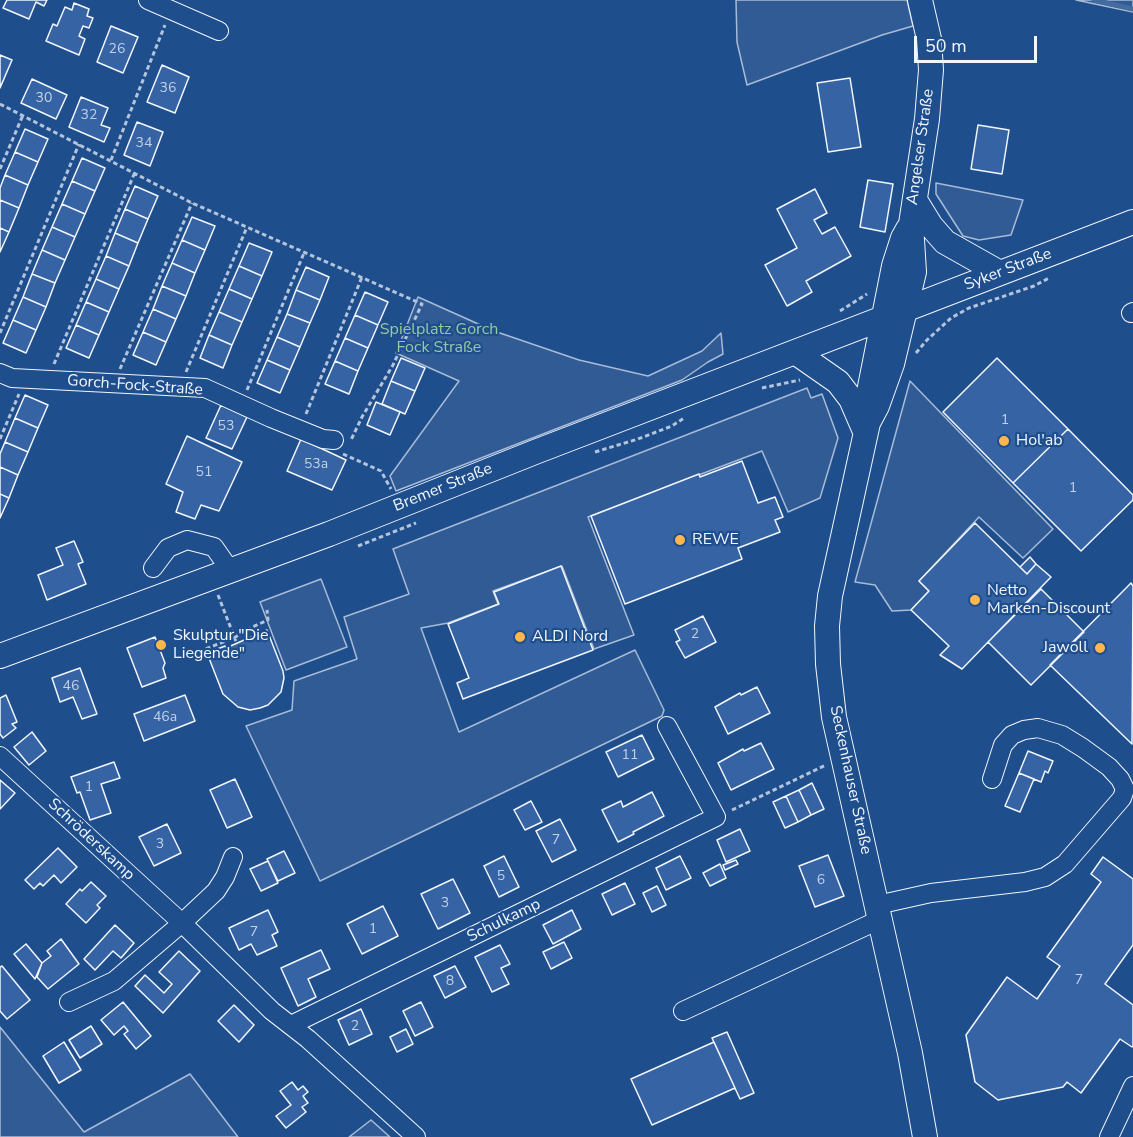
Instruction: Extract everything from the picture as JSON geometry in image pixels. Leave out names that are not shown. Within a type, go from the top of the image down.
[{"type":"main road","name":"Angelser Straße","points":[[867,428],[867,404],[874,362],[894,315],[894,266],[903,238],[911,224],[927,119],[931,70],[929,39],[920,0]]},
{"type":"main road","points":[[915,200],[931,226],[945,242],[1000,273]]},
{"type":"main road","name":"Syker Straße","points":[[894,315],[1133,222]]},
{"type":"main road","name":"Bremer Straße","points":[[0,656],[328,534],[894,315]]},
{"type":"main road","points":[[795,352],[838,382],[851,399],[867,428]]},
{"type":"main road","name":"Seckenhauser Straße","points":[[867,428],[830,596],[827,626],[830,685],[834,717],[910,1053],[925,1137]]},
{"type":"street","points":[[148,0],[219,31]]},
{"type":"street","name":"Gorch-Fock-Straße","points":[[0,373],[12,378],[205,388],[339,447]]},
{"type":"street","points":[[153,568],[168,548],[187,540],[214,547],[230,570]]},
{"type":"street","points":[[667,726],[716,817]]},
{"type":"street","points":[[683,1011],[879,912],[931,893],[1045,878],[1065,864],[1122,798],[1125,789],[1120,778],[1109,767],[1083,748],[1062,735],[1038,728],[1012,735],[1003,745],[992,779]]},
{"type":"street","name":"Schröderskamp","points":[[0,756],[182,923],[272,1011],[291,1025],[416,1137]]},
{"type":"street","name":"Schulkamp","points":[[291,1025],[716,817]]},
{"type":"street","points":[[69,1002],[114,981],[182,923],[216,891],[225,877],[232,857]]},
{"type":"street","points":[[1108,1137],[1133,1086]]},
{"type":"path","points":[[111,160],[170,10]]},
{"type":"path","points":[[0,104],[192,202],[422,304],[393,365],[362,417],[339,447],[381,471],[400,505]]},
{"type":"path","points":[[0,169],[23,115]]},
{"type":"path","points":[[0,333],[79,144]]},
{"type":"path","points":[[51,380],[54,364],[135,172]]},
{"type":"path","points":[[116,384],[121,366],[192,202]]},
{"type":"path","points":[[183,387],[188,368],[247,227]]},
{"type":"path","points":[[241,404],[304,253]]},
{"type":"path","points":[[300,429],[362,277]]},
{"type":"path","points":[[915,355],[927,340],[951,318]]},
{"type":"path","points":[[0,439],[26,379]]},
{"type":"path","points":[[217,593],[237,644]]},
{"type":"path","points":[[192,654],[234,638],[268,620],[267,610]]},
{"type":"path","points":[[716,817],[843,759]]},
{"type":"shaded area","points":[[736,0],[907,0],[913,26],[882,35],[747,85],[737,42]]},
{"type":"shaded area","points":[[1076,0],[1133,0],[1133,12]]},
{"type":"shaded area","points":[[936,183],[1023,200],[1011,235],[979,240],[963,236],[936,194]]},
{"type":"shaded area","points":[[418,297],[494,331],[579,360],[648,376],[702,351],[721,333],[723,354],[682,380],[396,491],[390,476],[459,381],[396,353]]},
{"type":"shaded area","points":[[910,381],[1053,529],[1023,558],[979,517],[919,581],[929,591],[911,610],[892,611],[875,585],[855,582]]},
{"type":"shaded area","points":[[807,388],[811,398],[822,394],[838,438],[820,498],[788,512],[762,451],[588,517],[634,635],[594,649],[562,566],[493,591],[498,604],[448,623],[421,628],[459,732],[635,650],[664,710],[662,716],[320,881],[246,726],[292,710],[294,681],[357,659],[344,617],[409,594],[393,549]]},
{"type":"shaded area","points":[[321,579],[347,647],[286,670],[260,602]]},
{"type":"shaded area","points":[[0,1027],[84,1132],[190,1074],[238,1137],[0,1137]]},
{"type":"shaded area","points":[[371,1120],[390,1137],[349,1137]]},
{"type":"building","points":[[7,0],[47,0],[44,6],[36,2],[29,19],[3,8]]},
{"type":"building","points":[[74,3],[89,9],[87,16],[93,18],[89,28],[83,26],[79,36],[85,39],[79,55],[46,41],[53,24],[57,26],[65,7],[72,10]]},
{"type":"building","points":[[111,26],[138,37],[123,73],[97,62]]},
{"type":"building","points":[[0,55],[12,60],[0,88]]},
{"type":"building","points":[[162,65],[189,77],[175,113],[147,102]]},
{"type":"building","points":[[850,78],[861,147],[828,152],[817,83]]},
{"type":"building","points":[[32,79],[67,95],[56,119],[21,103]]},
{"type":"building","points":[[81,97],[108,108],[101,125],[110,128],[104,142],[69,127]]},
{"type":"building","points":[[137,122],[163,132],[150,166],[124,155]]},
{"type":"building","points":[[978,125],[1009,130],[1002,174],[971,169]]},
{"type":"building","points":[[25,129],[48,139],[38,162],[15,152]]},
{"type":"building","points":[[15,152],[38,162],[28,185],[5,175]]},
{"type":"building","points":[[82,158],[105,168],[95,191],[72,181]]},
{"type":"building","points":[[5,175],[28,185],[19,208],[0,200],[0,188]]},
{"type":"building","points":[[868,180],[893,184],[885,232],[860,227]]},
{"type":"building","points":[[72,181],[95,191],[85,214],[62,204]]},
{"type":"building","points":[[135,186],[158,196],[148,219],[125,209]]},
{"type":"building","points":[[815,189],[827,213],[814,220],[822,234],[835,227],[851,256],[806,281],[812,292],[787,306],[765,265],[797,248],[777,209]]},
{"type":"building","points":[[0,200],[19,208],[9,232],[0,228]]},
{"type":"building","points":[[62,204],[85,214],[75,237],[52,227]]},
{"type":"building","points":[[125,209],[148,219],[138,243],[115,233]]},
{"type":"building","points":[[192,217],[215,226],[205,250],[182,240]]},
{"type":"building","points":[[52,227],[75,237],[65,260],[42,250]]},
{"type":"building","points":[[0,228],[9,232],[0,252]]},
{"type":"building","points":[[115,233],[138,243],[129,266],[106,256]]},
{"type":"building","points":[[182,240],[205,250],[195,273],[172,263]]},
{"type":"building","points":[[249,243],[272,252],[262,276],[239,266]]},
{"type":"building","points":[[42,250],[65,260],[55,283],[32,274]]},
{"type":"building","points":[[106,256],[129,266],[119,289],[96,279]]},
{"type":"building","points":[[172,263],[195,273],[186,296],[162,286]]},
{"type":"building","points":[[239,266],[262,276],[252,299],[229,289]]},
{"type":"building","points":[[306,267],[329,277],[320,300],[296,290]]},
{"type":"building","points":[[32,274],[55,283],[46,307],[23,297]]},
{"type":"building","points":[[96,279],[119,289],[109,312],[86,302]]},
{"type":"building","points":[[162,286],[186,296],[176,319],[153,309]]},
{"type":"building","points":[[229,289],[252,299],[242,322],[219,312]]},
{"type":"building","points":[[296,290],[320,300],[310,323],[287,314]]},
{"type":"building","points":[[365,292],[388,302],[378,325],[355,315]]},
{"type":"building","points":[[23,297],[46,307],[36,330],[13,320]]},
{"type":"building","points":[[86,302],[109,312],[99,335],[76,325]]},
{"type":"building","points":[[153,309],[176,319],[166,342],[143,332]]},
{"type":"building","points":[[219,312],[242,322],[232,345],[209,335]]},
{"type":"building","points":[[287,314],[310,323],[300,347],[277,337]]},
{"type":"building","points":[[355,315],[378,325],[368,348],[345,338]]},
{"type":"building","points":[[13,320],[36,330],[26,353],[3,343]]},
{"type":"building","points":[[76,325],[99,335],[89,358],[66,348]]},
{"type":"building","points":[[143,332],[166,342],[156,365],[133,355]]},
{"type":"building","points":[[209,335],[232,345],[223,368],[200,358]]},
{"type":"building","points":[[277,337],[300,347],[290,370],[267,360]]},
{"type":"building","points":[[345,338],[368,348],[358,371],[335,361]]},
{"type":"building","points":[[401,358],[425,368],[415,391],[391,381]]},
{"type":"building","points":[[997,358],[1068,429],[1013,483],[943,412]]},
{"type":"building","points":[[267,360],[290,370],[280,393],[257,383]]},
{"type":"building","points":[[335,361],[358,371],[349,394],[325,384]]},
{"type":"building","points":[[391,381],[415,391],[405,414],[382,404]]},
{"type":"building","points":[[25,395],[48,405],[38,428],[15,418]]},
{"type":"building","points":[[376,402],[400,412],[390,435],[367,425]]},
{"type":"building","points":[[221,405],[247,417],[232,449],[206,438]]},
{"type":"building","points":[[15,418],[38,428],[28,452],[5,442]]},
{"type":"building","points":[[1068,429],[1133,495],[1133,500],[1081,551],[1013,483]]},
{"type":"building","points":[[187,436],[242,462],[219,511],[201,505],[195,519],[176,512],[183,492],[166,484]]},
{"type":"building","points":[[301,439],[346,460],[332,490],[287,471]]},
{"type":"building","points":[[5,442],[28,452],[18,475],[0,467],[0,454]]},
{"type":"building","name":"REWE","points":[[742,461],[758,503],[775,497],[783,517],[775,520],[780,532],[738,548],[742,559],[625,604],[591,516],[699,474],[700,477]]},
{"type":"building","points":[[0,467],[18,475],[9,498],[0,494]]},
{"type":"building","points":[[0,494],[9,498],[0,518]]},
{"type":"building","name":"Netto Marken-Discount","points":[[975,523],[1027,574],[1036,564],[1051,577],[962,669],[940,655],[949,646],[911,610],[929,591],[919,581]]},
{"type":"building","points":[[74,541],[83,562],[78,564],[86,584],[47,600],[38,575],[63,565],[56,548]]},
{"type":"building","points":[[1030,557],[1036,564],[1027,574],[1020,567]]},
{"type":"building","name":"ALDI Nord","points":[[561,566],[593,650],[463,699],[457,683],[469,678],[448,624],[499,604],[494,592]]},
{"type":"building","name":"Jawoll","points":[[1131,583],[1133,586],[1132,744],[1050,665]]},
{"type":"building","points":[[1041,589],[1084,632],[1031,685],[988,642]]},
{"type":"building","points":[[703,616],[716,642],[685,658],[676,642],[680,640],[675,630]]},
{"type":"building","points":[[267,630],[283,671],[281,692],[268,705],[260,708],[250,710],[238,707],[223,694],[207,653],[225,646],[226,648]]},
{"type":"building","points":[[155,637],[165,663],[163,668],[166,678],[142,687],[127,648]]},
{"type":"building","points":[[80,668],[97,714],[82,719],[73,697],[60,702],[52,678]]},
{"type":"building","points":[[757,687],[770,713],[728,734],[715,707],[740,693],[741,695]]},
{"type":"building","points":[[6,695],[17,722],[12,724],[16,728],[3,738],[0,734],[0,698]]},
{"type":"building","points":[[185,695],[195,721],[144,741],[134,714]]},
{"type":"building","points":[[32,732],[46,751],[29,765],[14,747]]},
{"type":"building","points":[[642,735],[654,759],[618,777],[606,752]]},
{"type":"building","points":[[761,743],[774,769],[731,790],[718,763],[743,749],[744,751]]},
{"type":"building","points":[[1028,751],[1053,761],[1048,773],[1045,771],[1041,782],[1019,773]]},
{"type":"building","points":[[114,762],[120,778],[101,784],[111,813],[90,820],[80,792],[77,793],[71,777]]},
{"type":"building","points":[[1019,773],[1034,779],[1020,812],[1005,806]]},
{"type":"building","points":[[235,779],[252,817],[227,828],[210,790]]},
{"type":"building","points":[[0,780],[15,793],[0,809]]},
{"type":"building","points":[[812,783],[824,809],[811,815],[799,790]]},
{"type":"building","points":[[799,790],[811,815],[798,822],[786,796]]},
{"type":"building","points":[[652,792],[664,816],[618,842],[602,810],[621,801],[623,807]]},
{"type":"building","points":[[786,796],[798,822],[785,828],[773,802]]},
{"type":"building","points":[[531,801],[542,822],[525,830],[514,810]]},
{"type":"building","points":[[560,819],[576,850],[552,862],[536,831]]},
{"type":"building","points":[[167,824],[181,853],[154,866],[139,837]]},
{"type":"building","points":[[740,829],[750,851],[726,862],[717,840]]},
{"type":"building","points":[[58,848],[77,867],[61,883],[54,875],[43,886],[40,883],[34,889],[25,880]]},
{"type":"building","points":[[284,851],[295,873],[278,881],[267,859]]},
{"type":"building","points":[[828,855],[844,896],[815,907],[799,866]]},
{"type":"building","points":[[504,856],[519,887],[499,897],[484,866]]},
{"type":"building","points":[[680,856],[691,878],[666,890],[656,868]]},
{"type":"building","points":[[1103,857],[1133,879],[1133,945],[1105,984],[1133,1005],[1133,1046],[1120,1039],[1081,1093],[1067,1082],[1063,1087],[998,1100],[975,1082],[966,1035],[1007,977],[1037,999],[1060,966],[1047,957],[1101,882],[1091,874]]},
{"type":"building","points":[[736,860],[738,864],[725,870],[723,865]]},
{"type":"building","points":[[268,861],[278,883],[261,891],[250,869]]},
{"type":"building","points":[[720,864],[726,878],[710,886],[703,873]]},
{"type":"building","points":[[453,879],[470,913],[438,929],[421,894]]},
{"type":"building","points":[[91,882],[106,896],[97,905],[100,908],[86,923],[66,904],[80,889],[82,891]]},
{"type":"building","points":[[625,883],[635,904],[612,915],[602,894]]},
{"type":"building","points":[[657,886],[666,905],[652,912],[643,893]]},
{"type":"building","points":[[383,906],[398,936],[362,954],[347,924]]},
{"type":"building","points":[[268,910],[278,932],[272,935],[277,946],[257,955],[251,944],[239,950],[229,928]]},
{"type":"building","points":[[572,910],[581,929],[553,944],[543,925]]},
{"type":"building","points":[[115,925],[134,943],[121,958],[113,951],[95,970],[84,959]]},
{"type":"building","points":[[61,939],[79,964],[48,989],[37,977],[42,963],[51,956],[47,951]]},
{"type":"building","points":[[564,942],[572,958],[551,969],[543,952]]},
{"type":"building","points":[[26,944],[42,963],[35,979],[14,954]]},
{"type":"building","points":[[500,945],[510,964],[501,968],[509,984],[492,992],[475,957]]},
{"type":"building","points":[[321,950],[330,969],[308,979],[316,997],[298,1006],[281,968]]},
{"type":"building","points":[[179,951],[200,971],[163,1013],[135,986],[145,975],[164,993],[172,984],[159,972]]},
{"type":"building","points":[[2,966],[30,1000],[7,1019],[0,1011],[0,967]]},
{"type":"building","points":[[455,966],[466,987],[445,998],[434,976]]},
{"type":"building","points":[[123,1002],[151,1036],[136,1049],[124,1034],[128,1031],[124,1026],[114,1035],[101,1020]]},
{"type":"building","points":[[421,1002],[433,1027],[415,1036],[403,1011]]},
{"type":"building","points":[[234,1005],[254,1025],[239,1042],[218,1021]]},
{"type":"building","points":[[361,1009],[372,1034],[349,1045],[338,1020]]},
{"type":"building","points":[[91,1026],[102,1044],[80,1058],[69,1040]]},
{"type":"building","points":[[406,1029],[413,1044],[397,1052],[390,1037]]},
{"type":"building","points":[[727,1032],[754,1093],[740,1099],[712,1038]]},
{"type":"building","points":[[64,1042],[81,1070],[59,1083],[43,1056]]},
{"type":"building","points":[[714,1042],[735,1088],[652,1125],[631,1079]]},
{"type":"building","points":[[292,1082],[298,1090],[303,1086],[308,1092],[303,1096],[308,1103],[302,1107],[306,1112],[286,1128],[276,1116],[291,1105],[280,1091]]},
{"type":"waterway","points":[[1094,0],[1133,9]]},
{"type":"place","name":"Hol'ab","points":[[1004,441]]},
{"type":"place","name":"REWE","points":[[680,540]]},
{"type":"place","name":"Netto Marken-Discount","points":[[975,600]]},
{"type":"place","name":"ALDI Nord","points":[[520,637]]},
{"type":"place","name":"Skulptur \"Die Liegende\"","points":[[161,645]]},
{"type":"place","name":"Jawoll","points":[[1100,648]]},
{"type":"park label","name":"Spielplatz Gorch Fock Straße","points":[[439,339]]}]
